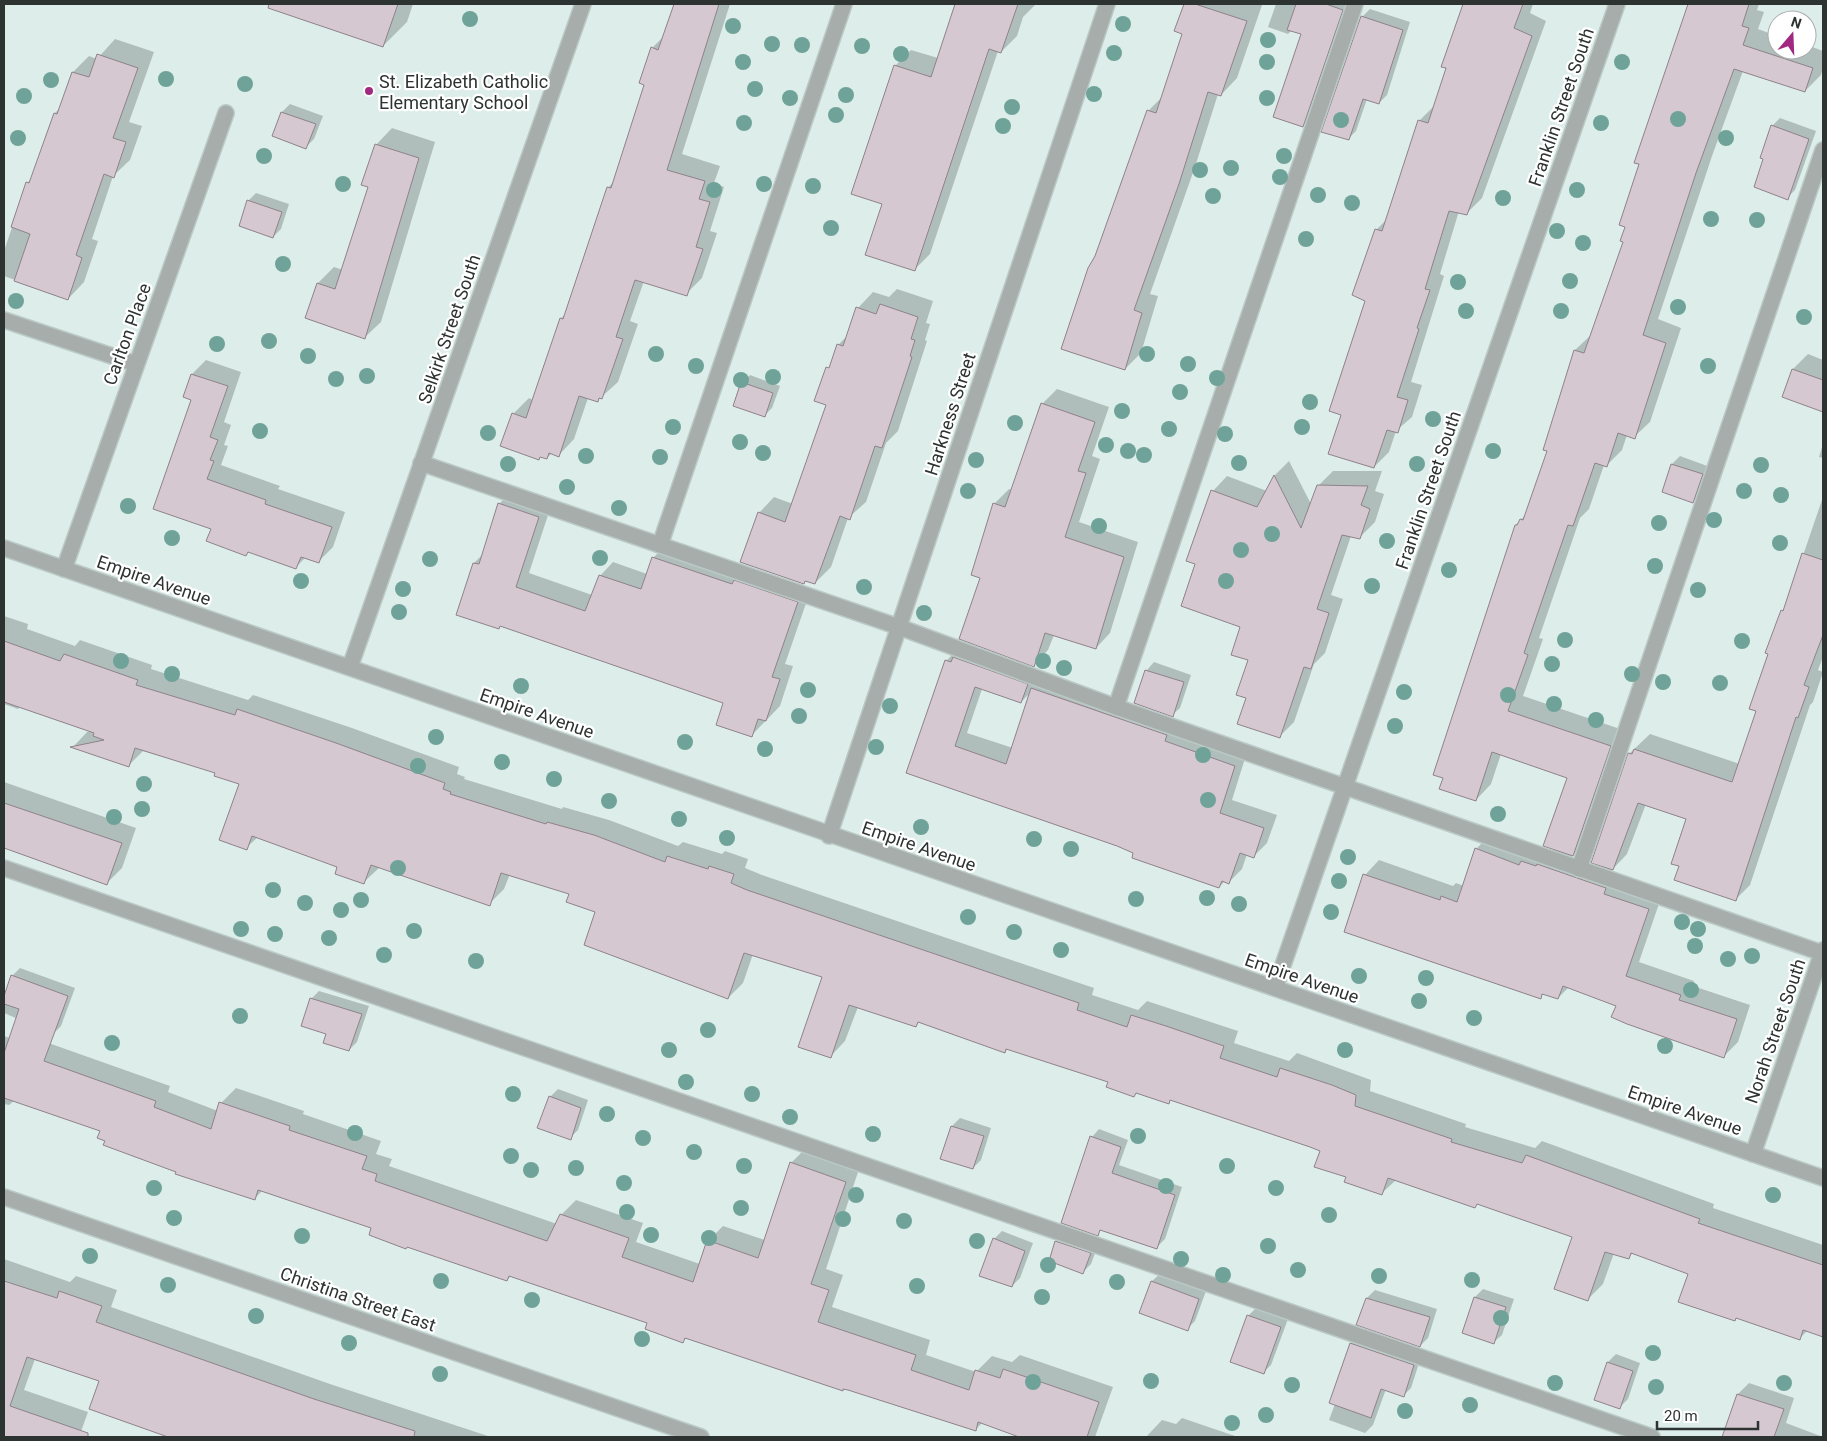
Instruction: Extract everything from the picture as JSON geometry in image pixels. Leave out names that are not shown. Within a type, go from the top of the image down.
[{"type":"street","name":"Selkirk Street South","points":[[350,667],[583,4]]},
{"type":"street","points":[[660,545],[844,4]]},
{"type":"street","name":"Harkness Street","points":[[829,836],[1107,4]]},
{"type":"street","points":[[1116,707],[1355,4]]},
{"type":"street","name":"Franklin Street South","points":[[1275,988],[1617,4]]},
{"type":"street","name":"Carlton Place","points":[[64,569],[226,113]]},
{"type":"street","points":[[1579,869],[1823,150]]},
{"type":"street","points":[[4,320],[136,364]]},
{"type":"street","points":[[421,463],[898,627],[1345,788],[1823,951]]},
{"type":"street","name":"Empire Avenue","points":[[4,548],[350,667],[829,836],[1823,1178]]},
{"type":"street","points":[[4,868],[1652,1437]]},
{"type":"street","name":"Norah Street South","points":[[1753,1154],[1823,951]]},
{"type":"street","name":"Christina Street East","points":[[4,1197],[701,1437]]},
{"type":"building","points":[[269,4],[398,4],[383,47],[268,8]]},
{"type":"building","points":[[674,4],[719,4],[667,170],[705,181],[699,199],[710,202],[696,247],[703,249],[687,296],[635,280],[616,337],[623,339],[602,399],[599,398],[598,402],[579,396],[559,457],[549,453],[547,459],[540,457],[539,460],[500,446],[512,413],[526,418],[560,318],[563,319],[607,187],[611,188],[644,85],[639,83],[651,47],[658,50]]},
{"type":"building","points":[[955,4],[1018,4],[1001,53],[989,49],[915,271],[865,255],[882,204],[851,194],[894,65],[931,77]]},
{"type":"building","points":[[1184,4],[1195,4],[1247,21],[1221,96],[1208,92],[1179,184],[1134,310],[1142,313],[1125,370],[1061,349],[1088,268],[1095,256],[1147,110],[1156,113],[1182,34],[1174,31]]},
{"type":"building","points":[[1296,4],[1326,4],[1343,10],[1303,127],[1273,117],[1301,34],[1287,30]]},
{"type":"building","points":[[1463,4],[1523,4],[1514,28],[1532,36],[1467,215],[1449,211],[1425,289],[1430,290],[1397,397],[1408,400],[1398,433],[1387,430],[1374,468],[1328,454],[1341,415],[1329,411],[1365,301],[1352,295],[1375,229],[1382,231],[1418,120],[1428,123],[1446,68],[1441,67]]},
{"type":"building","points":[[1688,4],[1749,4],[1742,26],[1749,28],[1743,45],[1767,53],[1767,60],[1789,60],[1813,68],[1805,92],[1734,69],[1696,173],[1643,335],[1666,343],[1635,439],[1618,433],[1607,467],[1595,463],[1573,526],[1568,525],[1524,653],[1528,655],[1508,711],[1611,746],[1573,856],[1543,846],[1567,778],[1492,752],[1476,801],[1439,789],[1443,778],[1433,775],[1515,525],[1517,525],[1520,519],[1523,520],[1547,451],[1543,450],[1574,350],[1584,353],[1623,242],[1620,241],[1625,227],[1619,225],[1639,164],[1634,163]]},
{"type":"building","points":[[1361,16],[1403,30],[1379,104],[1363,99],[1349,140],[1321,132]]},
{"type":"building","points":[[97,54],[138,68],[113,138],[126,142],[114,178],[104,174],[76,255],[82,258],[68,300],[14,281],[30,234],[11,227],[26,182],[29,183],[54,113],[57,114],[72,72],[89,77]]},
{"type":"building","points":[[281,112],[316,124],[306,149],[272,136]]},
{"type":"building","points":[[1771,125],[1809,139],[1788,200],[1754,187],[1763,159],[1760,158]]},
{"type":"building","points":[[375,144],[419,158],[365,339],[305,318],[317,283],[335,289],[368,187],[361,185]]},
{"type":"building","points":[[247,200],[282,212],[273,238],[239,226]]},
{"type":"building","points":[[880,304],[918,317],[911,339],[915,340],[910,356],[912,357],[882,448],[875,446],[850,520],[840,516],[815,584],[805,581],[804,584],[740,562],[758,512],[785,522],[826,405],[814,401],[826,367],[829,368],[837,344],[843,346],[856,307],[876,314]]},
{"type":"building","points":[[1792,369],[1823,380],[1823,412],[1782,397]]},
{"type":"building","points":[[191,374],[228,386],[210,437],[218,440],[210,460],[214,461],[207,479],[266,500],[265,504],[332,527],[319,563],[301,557],[296,569],[248,552],[246,556],[206,541],[211,529],[153,509],[191,400],[183,397]]},
{"type":"building","points":[[741,382],[773,393],[765,417],[733,406]]},
{"type":"building","points":[[1041,403],[1095,422],[1078,471],[1086,473],[1065,537],[1124,557],[1096,649],[1045,633],[1034,667],[959,639],[980,578],[971,575],[993,503],[1005,507]]},
{"type":"building","points":[[1671,464],[1703,474],[1693,503],[1662,492]]},
{"type":"building","points":[[1274,475],[1301,528],[1317,485],[1368,486],[1361,505],[1370,509],[1360,539],[1342,535],[1317,609],[1329,613],[1311,669],[1304,667],[1280,738],[1237,724],[1246,698],[1236,695],[1248,660],[1231,655],[1240,627],[1181,606],[1195,564],[1186,561],[1211,490],[1257,507]]},
{"type":"building","points":[[498,503],[539,517],[516,587],[585,611],[599,575],[641,589],[652,557],[732,584],[734,580],[798,602],[772,677],[780,679],[766,721],[758,719],[752,737],[716,725],[723,703],[500,626],[499,629],[456,615],[473,563],[479,564]]},
{"type":"building","points":[[1802,553],[1823,560],[1823,635],[1804,685],[1809,687],[1798,718],[1796,717],[1736,901],[1674,880],[1679,866],[1671,864],[1686,819],[1638,803],[1613,870],[1591,863],[1628,753],[1632,754],[1634,749],[1732,782],[1756,711],[1749,709],[1768,654],[1765,653],[1781,610],[1783,611]]},
{"type":"building","points":[[4,641],[60,661],[64,654],[138,680],[136,685],[235,715],[237,709],[445,783],[443,789],[451,792],[450,794],[546,824],[547,822],[594,835],[665,862],[667,856],[708,869],[709,866],[734,874],[731,883],[747,890],[1079,1003],[1077,1010],[1127,1027],[1131,1015],[1166,1026],[1224,1046],[1220,1058],[1277,1077],[1280,1068],[1332,1085],[1356,1095],[1355,1106],[1452,1139],[1451,1142],[1522,1163],[1526,1155],[1700,1219],[1698,1223],[1823,1265],[1823,1337],[1803,1330],[1800,1340],[1736,1318],[1735,1321],[1678,1302],[1688,1274],[1631,1253],[1629,1259],[1605,1252],[1588,1301],[1554,1289],[1572,1237],[1477,1204],[1475,1208],[1388,1178],[1382,1195],[1344,1182],[1346,1177],[1314,1167],[1320,1151],[1310,1147],[1170,1100],[1169,1104],[1136,1093],[1134,1097],[1106,1087],[1108,1082],[1006,1049],[1005,1053],[918,1022],[916,1027],[849,1005],[831,1058],[798,1047],[822,977],[744,953],[728,999],[584,945],[595,912],[566,902],[569,894],[501,873],[490,906],[371,865],[364,884],[335,874],[337,867],[252,836],[247,850],[219,840],[239,784],[214,776],[215,773],[135,748],[129,767],[70,747],[104,740],[93,736],[94,733],[4,702]]},
{"type":"building","points":[[953,657],[1028,684],[1021,703],[975,687],[955,746],[1006,764],[1031,688],[1167,735],[1165,741],[1235,766],[1220,813],[1264,828],[1254,858],[1240,853],[1229,884],[1222,881],[1219,888],[1132,858],[1133,853],[1117,846],[906,773],[945,660],[951,662]]},
{"type":"building","points":[[1145,670],[1184,682],[1173,717],[1134,703]]},
{"type":"building","points":[[4,803],[122,843],[107,885],[4,848]]},
{"type":"building","points":[[1475,848],[1519,865],[1521,861],[1536,866],[1537,864],[1606,888],[1604,894],[1649,909],[1626,976],[1681,995],[1679,1000],[1737,1019],[1724,1058],[1611,1017],[1616,1006],[1563,986],[1558,999],[1542,994],[1541,999],[1344,932],[1363,874],[1440,900],[1441,896],[1457,902]]},
{"type":"building","points":[[11,975],[68,996],[44,1061],[156,1101],[154,1107],[211,1129],[219,1102],[290,1126],[289,1130],[367,1156],[362,1169],[377,1174],[375,1181],[547,1241],[560,1214],[629,1238],[622,1257],[693,1282],[707,1240],[758,1258],[790,1162],[846,1182],[811,1284],[829,1290],[818,1322],[916,1355],[911,1370],[969,1390],[975,1370],[1000,1378],[1003,1369],[1099,1402],[1087,1437],[1019,1437],[978,1422],[976,1431],[848,1390],[843,1389],[843,1391],[685,1338],[683,1343],[645,1329],[647,1323],[509,1276],[507,1281],[407,1247],[406,1249],[369,1235],[371,1228],[258,1190],[255,1200],[175,1174],[176,1172],[103,1145],[105,1141],[97,1138],[100,1131],[4,1098],[4,1053],[19,1009],[4,1004],[4,996]]},
{"type":"building","points":[[310,998],[362,1014],[349,1051],[323,1043],[326,1034],[301,1026]]},
{"type":"building","points":[[549,1096],[581,1108],[571,1140],[537,1128]]},
{"type":"building","points":[[951,1126],[984,1136],[973,1169],[940,1159]]},
{"type":"building","points":[[1090,1136],[1121,1147],[1112,1173],[1175,1195],[1157,1249],[1100,1230],[1098,1236],[1061,1223]]},
{"type":"building","points":[[993,1238],[1025,1251],[1012,1287],[979,1276]]},
{"type":"building","points":[[1055,1241],[1091,1253],[1083,1274],[1049,1261]]},
{"type":"building","points":[[4,1281],[57,1298],[59,1291],[102,1306],[96,1322],[314,1399],[415,1431],[414,1437],[168,1437],[89,1409],[99,1381],[27,1357],[10,1406],[88,1433],[88,1437],[4,1437]]},
{"type":"building","points":[[1151,1281],[1199,1299],[1188,1331],[1139,1313]]},
{"type":"building","points":[[1474,1297],[1506,1307],[1494,1344],[1462,1333]]},
{"type":"building","points":[[1366,1298],[1430,1317],[1420,1347],[1356,1325]]},
{"type":"building","points":[[1247,1315],[1281,1327],[1264,1374],[1230,1362]]},
{"type":"building","points":[[1350,1343],[1414,1365],[1404,1397],[1381,1389],[1371,1418],[1329,1403]]},
{"type":"building","points":[[1607,1362],[1633,1371],[1620,1409],[1594,1400]]},
{"type":"building","points":[[1737,1394],[1784,1409],[1774,1437],[1722,1437]]},
{"type":"place","name":"St. Elizabeth Catholic Elementary School","points":[[369,91]]}]
